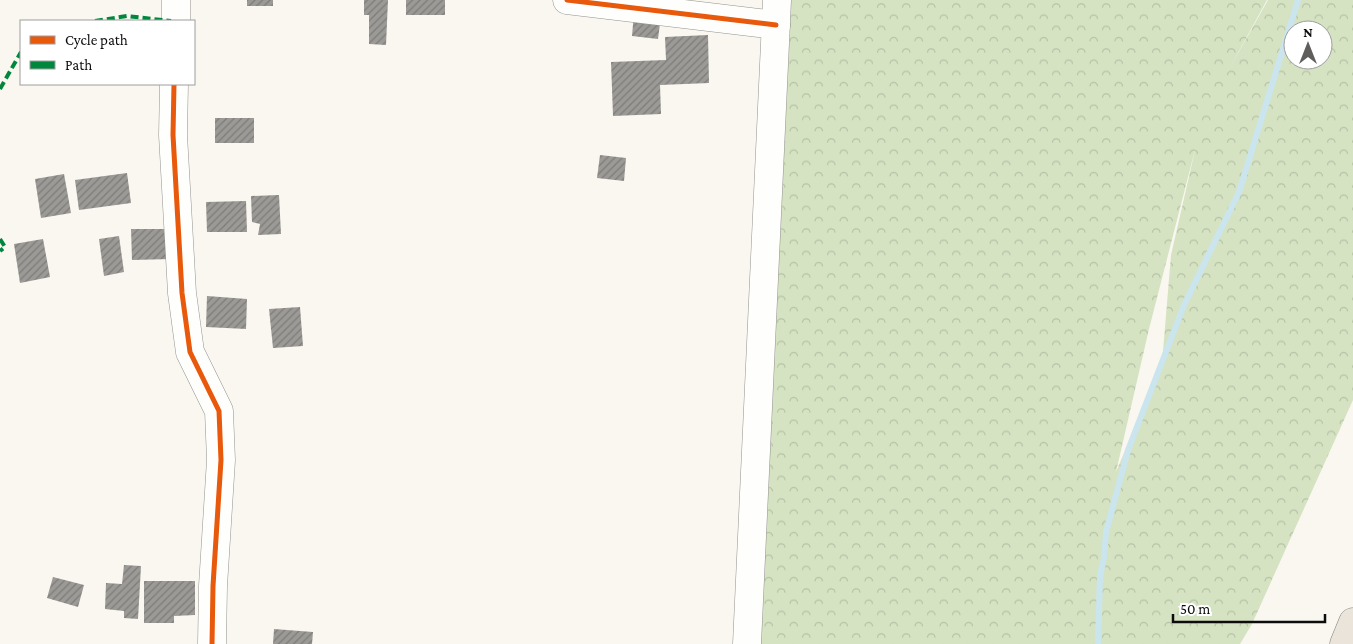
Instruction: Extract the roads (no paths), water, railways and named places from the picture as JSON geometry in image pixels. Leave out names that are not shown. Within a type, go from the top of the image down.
[{"type":"main road","points":[[1344,644],[1353,622]]},
{"type":"street","points":[[176,0],[176,20]]},
{"type":"street","points":[[567,0],[777,13],[747,644]]},
{"type":"street","points":[[174,85],[173,135],[182,293],[190,352],[218,411],[221,460],[213,586],[212,644]]},
{"type":"waterway","points":[[1098,644],[1100,576],[1106,532],[1128,450],[1184,305],[1239,192],[1298,0]]}]
